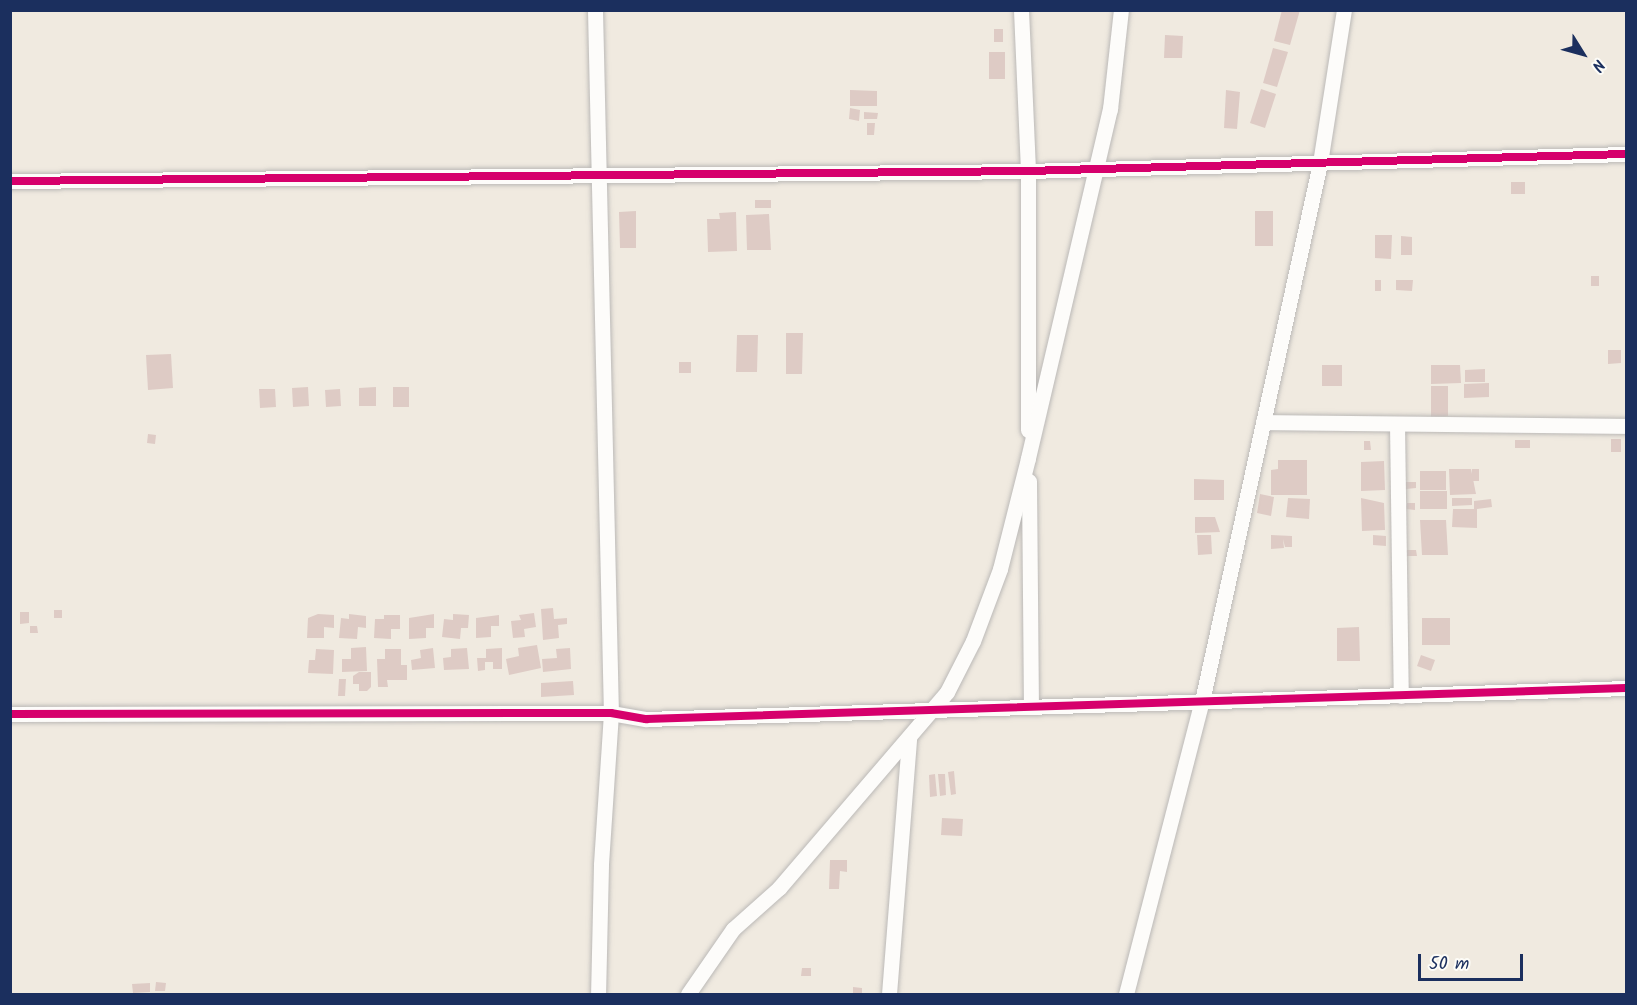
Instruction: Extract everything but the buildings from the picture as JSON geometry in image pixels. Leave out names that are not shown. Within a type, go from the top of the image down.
[{"type":"street","points":[[595,10],[611,713],[598,994]]},
{"type":"street","points":[[1021,10],[1028,171],[1031,706]]},
{"type":"street","points":[[688,994],[733,929],[779,888],[947,692],[984,610],[1000,569],[1028,458],[1110,109],[1121,10]]},
{"type":"street","points":[[1126,994],[1202,701],[1320,163],[1344,10]]},
{"type":"street","points":[[10,181],[598,173],[1028,171],[1626,154]]},
{"type":"street","points":[[1263,423],[1626,426]]},
{"type":"street","points":[[1397,424],[1401,696]]},
{"type":"street","points":[[10,714],[611,713],[646,719],[1626,688]]},
{"type":"street","points":[[889,994],[909,738]]},
{"type":"cycle path","points":[[10,181],[1028,171],[1626,154]]},
{"type":"cycle path","points":[[10,714],[611,713],[646,719],[1626,688]]}]
